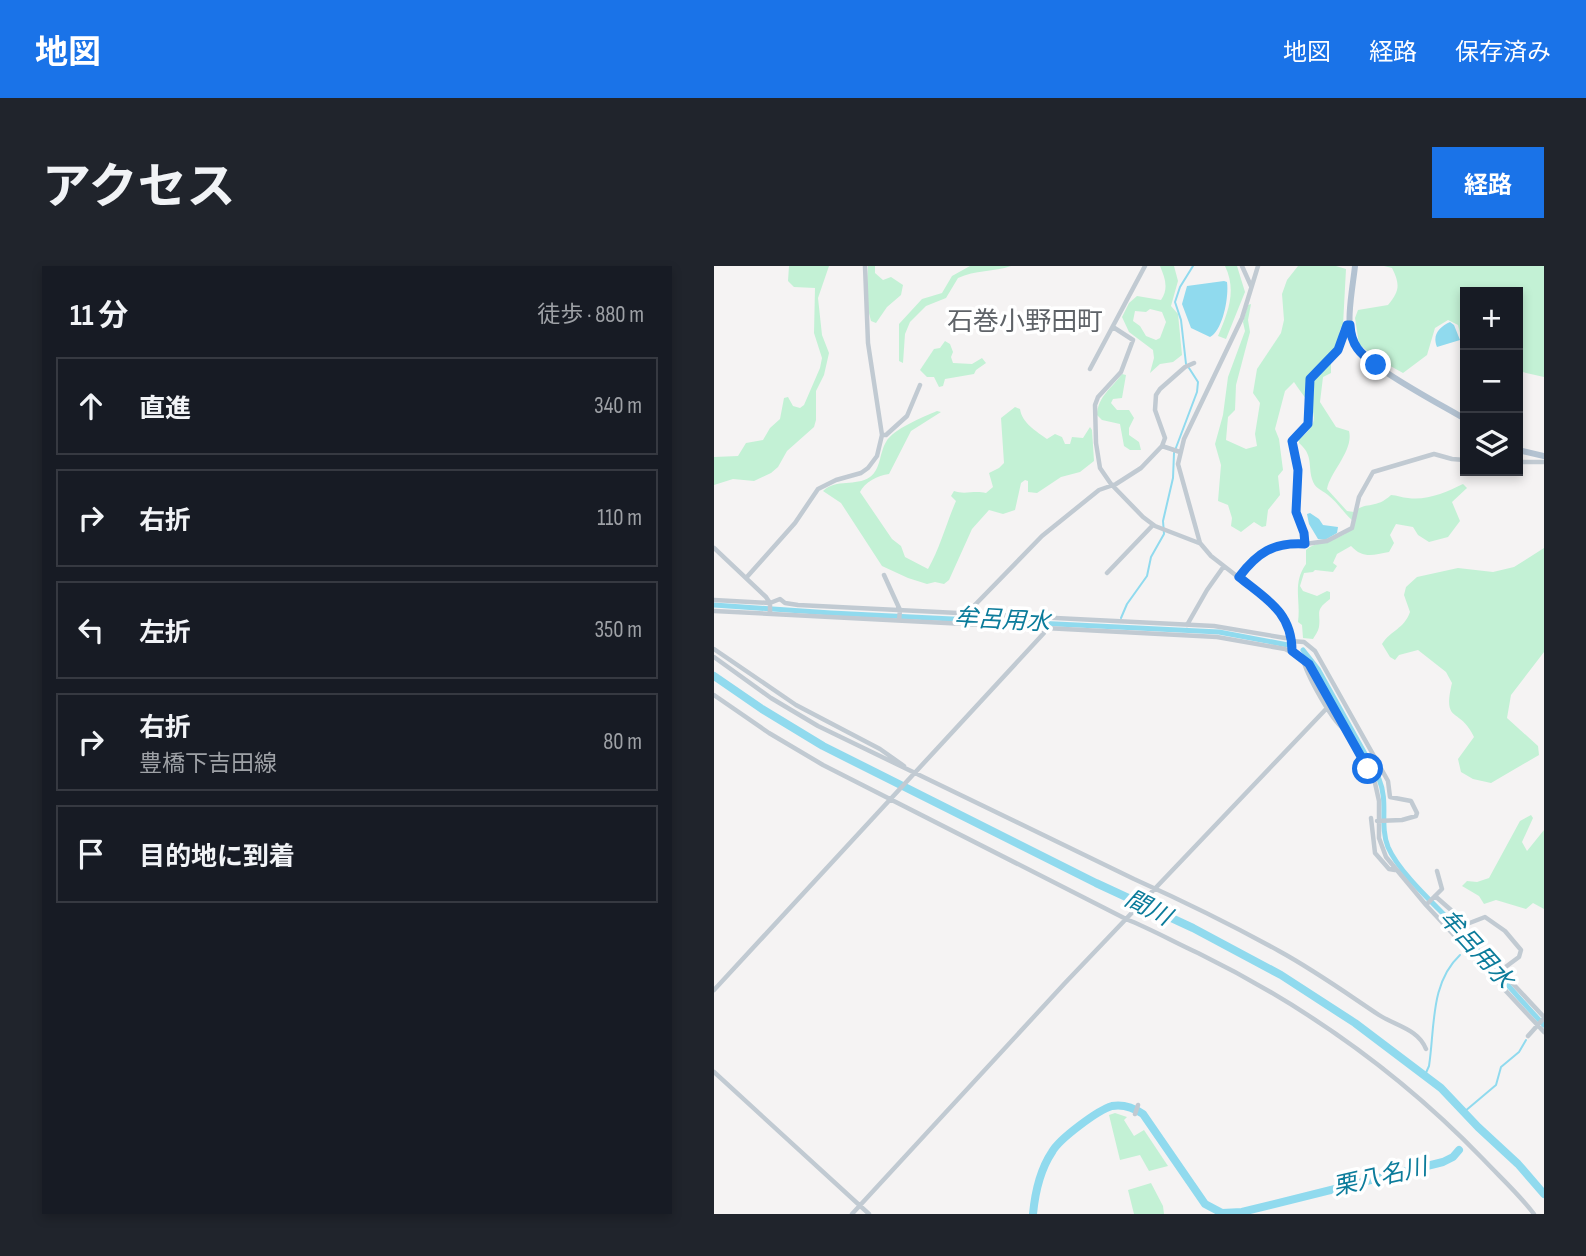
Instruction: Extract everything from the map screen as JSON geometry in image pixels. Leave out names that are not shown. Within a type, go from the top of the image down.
[{"type":"main road","points":[[1355,266],[1350,325],[1353,343],[1364,357],[1460,416]]},
{"type":"main road","points":[[1523,451],[1544,456]]},
{"type":"street","points":[[746,578],[796,523],[818,489],[824,484],[868,468],[877,456],[882,435],[867,343],[865,266]]},
{"type":"street","points":[[1090,369],[1144,266]]},
{"type":"street","points":[[1242,266],[1252,286]]},
{"type":"street","points":[[1200,543],[1179,472],[1176,451],[1242,318],[1258,266]]},
{"type":"street","points":[[1305,544],[1296,512],[1298,470],[1292,441],[1308,424],[1310,379],[1338,350],[1344,327],[1350,325]]},
{"type":"street","points":[[1113,327],[1133,341],[1121,372],[1098,397],[1095,405],[1098,462],[1102,472],[1131,507],[1153,525],[1200,543],[1224,566],[1278,608],[1286,621],[1292,651]]},
{"type":"street","points":[[967,623],[968,614],[1042,536],[1099,490],[1113,486],[1141,468],[1162,446],[1165,438],[1155,410],[1156,395],[1189,365]]},
{"type":"street","points":[[882,435],[886,435],[907,416],[920,386]]},
{"type":"street","points":[[1162,446],[1176,451]]},
{"type":"street","points":[[1239,577],[1252,560],[1269,548],[1327,541],[1352,528],[1362,489],[1373,472],[1434,454],[1460,460]]},
{"type":"street","points":[[1523,462],[1544,462]]},
{"type":"street","points":[[1107,573],[1153,525]]},
{"type":"street","points":[[714,548],[773,606]]},
{"type":"street","points":[[1187,625],[1224,566]]},
{"type":"street","points":[[884,575],[900,610],[899,619]]},
{"type":"street","points":[[714,600],[899,619],[1044,628],[1187,625],[1304,642],[1315,651],[1346,730],[1383,792],[1391,799],[1411,802],[1417,813],[1416,816],[1402,820],[1379,821]]},
{"type":"street","points":[[714,611],[798,605],[968,614],[1118,625],[1217,637],[1292,651],[1303,658],[1330,690],[1388,781],[1383,792],[1379,821],[1382,848],[1396,870],[1431,900],[1467,924],[1485,917],[1505,931],[1521,953],[1497,974]]},
{"type":"street","points":[[714,990],[1044,633],[1044,628]]},
{"type":"street","points":[[714,649],[796,705],[880,749],[907,769]]},
{"type":"street","points":[[714,657],[771,698],[818,726],[1156,888],[1281,952],[1386,1019],[1414,1033],[1426,1049]]},
{"type":"street","points":[[1303,658],[1306,670],[1327,708],[1338,726],[1346,730]]},
{"type":"street","points":[[714,695],[802,753],[1243,976],[1304,1013],[1370,1058],[1459,1134],[1534,1214]]},
{"type":"street","points":[[852,1214],[1126,918],[1327,708]]},
{"type":"street","points":[[1371,818],[1375,853],[1389,869],[1396,870]]},
{"type":"street","points":[[1431,900],[1442,889],[1437,871]]},
{"type":"street","points":[[1431,900],[1541,1020],[1544,1032]]},
{"type":"street","points":[[1497,974],[1541,1020]]},
{"type":"street","points":[[1528,1036],[1541,1020]]},
{"type":"street","points":[[714,1072],[869,1214]]},
{"type":"street","points":[[1135,1113],[1138,1105]]},
{"type":"green space","points":[[789,266],[829,266],[818,298],[822,335],[829,353],[824,375],[816,391],[814,427],[787,451],[778,467],[771,473],[754,481],[733,479],[714,485],[714,457],[738,456],[746,443],[763,440],[770,428],[780,419],[784,398],[788,397],[793,406],[800,408],[804,405],[820,368],[822,358],[814,333],[815,288],[794,287],[788,281]]},
{"type":"green space","points":[[868,266],[875,266],[875,273],[883,280],[891,277],[903,285],[901,295],[887,307],[876,323],[871,321],[866,301]]},
{"type":"green space","points":[[970,266],[1011,266],[958,278],[946,298],[926,306],[910,322],[905,334],[903,363],[899,361],[899,324],[922,299],[942,293],[952,276]]},
{"type":"green space","points":[[1160,266],[1174,266],[1178,281],[1171,306],[1178,314],[1182,355],[1173,362],[1160,364],[1150,373],[1153,350],[1129,332],[1122,317],[1129,303],[1137,296],[1161,300],[1166,287]],"holes":[[[1150,309],[1162,312],[1166,322],[1160,338],[1156,340],[1146,336],[1133,321],[1135,311],[1146,312]]]},
{"type":"green space","points":[[1225,266],[1237,266],[1245,292],[1226,339],[1218,336],[1231,293]]},
{"type":"green space","points":[[1298,266],[1336,266],[1346,269],[1343,325],[1337,348],[1331,355],[1331,373],[1323,377],[1320,402],[1336,427],[1349,431],[1350,438],[1327,489],[1347,511],[1354,512],[1391,495],[1415,499],[1443,493],[1463,484],[1467,488],[1452,502],[1460,521],[1448,537],[1429,542],[1418,535],[1413,527],[1396,524],[1390,535],[1394,543],[1389,552],[1364,554],[1351,546],[1337,554],[1333,563],[1337,566],[1333,572],[1315,570],[1304,573],[1300,586],[1303,591],[1317,596],[1330,592],[1330,599],[1320,609],[1319,627],[1313,639],[1303,638],[1302,625],[1298,622],[1298,585],[1306,564],[1306,550],[1353,528],[1352,520],[1315,485],[1308,456],[1299,443],[1299,439],[1312,424],[1313,411],[1294,382],[1285,391],[1275,429],[1283,470],[1278,476],[1280,495],[1268,510],[1266,526],[1262,527],[1254,522],[1241,532],[1231,526],[1232,518],[1228,505],[1218,501],[1221,465],[1215,444],[1223,415],[1228,377],[1245,331],[1243,322],[1248,305],[1251,304],[1248,320],[1250,332],[1236,385],[1235,410],[1228,417],[1226,440],[1246,449],[1257,446],[1255,434],[1260,403],[1253,393],[1257,369],[1281,333],[1284,320],[1282,294],[1287,280]]},
{"type":"green space","points":[[1384,266],[1544,266],[1544,377],[1523,372],[1523,287],[1460,287],[1460,333],[1458,325],[1448,320],[1435,328],[1427,355],[1403,373],[1374,357],[1359,344],[1355,318],[1358,310],[1388,305],[1395,296],[1398,287],[1392,268]]},
{"type":"green space","points":[[945,341],[950,344],[953,352],[953,363],[972,364],[982,358],[986,363],[974,374],[945,379],[943,386],[939,387],[934,377],[927,377],[920,370],[934,349],[940,348]]},
{"type":"green space","points":[[1122,374],[1126,375],[1122,398],[1113,399],[1111,403],[1117,410],[1129,410],[1134,418],[1129,435],[1139,442],[1141,450],[1130,450],[1124,446],[1120,424],[1102,420],[1097,415],[1103,397]]},
{"type":"green space","points":[[1015,407],[1020,409],[1027,423],[1038,433],[1047,439],[1055,434],[1062,437],[1065,444],[1070,444],[1072,437],[1083,438],[1090,427],[1094,461],[1080,472],[1061,477],[1037,493],[1028,492],[1028,481],[1021,483],[1015,510],[1003,514],[989,510],[972,529],[949,580],[944,584],[927,584],[882,566],[841,503],[823,491],[834,485],[858,482],[870,477],[876,470],[890,437],[917,420],[937,411],[941,412],[911,431],[889,474],[872,480],[860,492],[892,539],[901,546],[905,557],[928,569],[956,501],[951,496],[954,491],[986,493],[993,487],[989,473],[1004,463],[1001,418]]},
{"type":"green space","points":[[1544,548],[1544,652],[1511,695],[1507,718],[1538,746],[1539,755],[1491,783],[1473,779],[1461,772],[1458,759],[1474,737],[1451,710],[1449,705],[1452,683],[1446,672],[1418,650],[1399,655],[1395,660],[1382,644],[1407,618],[1410,612],[1404,595],[1406,587],[1417,577],[1458,568],[1493,572],[1514,567]]},
{"type":"green space","points":[[1531,815],[1533,818],[1522,842],[1527,851],[1544,830],[1544,909],[1533,903],[1526,909],[1496,900],[1484,904],[1479,896],[1462,886],[1467,881],[1477,882],[1489,878],[1520,821]]},
{"type":"green space","points":[[1115,1113],[1127,1117],[1124,1120],[1134,1136],[1144,1130],[1168,1166],[1149,1171],[1140,1155],[1120,1160],[1109,1115]]},
{"type":"green space","points":[[1151,1183],[1163,1206],[1164,1214],[1134,1214],[1128,1190]]},
{"type":"water","points":[[1227,282],[1227,288],[1224,312],[1218,328],[1210,337],[1191,328],[1182,304],[1187,286]]},
{"type":"water","points":[[1450,322],[1454,325],[1460,340],[1437,347],[1435,339],[1443,326]]},
{"type":"water","points":[[1310,513],[1323,525],[1338,527],[1337,533],[1325,540],[1318,539],[1309,524],[1307,514]]},
{"type":"waterway","points":[[1186,364],[1181,320],[1175,302],[1180,287],[1193,266]]},
{"type":"waterway","points":[[1121,618],[1127,604],[1147,576],[1151,557],[1164,534],[1163,521],[1173,478],[1174,453],[1197,392],[1198,382],[1189,368]]},
{"type":"waterway","name":"牟呂用水","points":[[714,605],[1219,632],[1288,645]]},
{"type":"waterway","name":"牟呂用水","points":[[1303,650],[1318,669],[1379,779],[1383,797],[1385,838],[1394,858],[1544,1025]]},
{"type":"waterway","name":"間川","points":[[714,676],[823,746],[1096,883],[1193,928],[1281,975],[1355,1023],[1441,1088],[1518,1164],[1544,1194]]},
{"type":"waterway","points":[[1425,1075],[1429,1066],[1439,992],[1450,966],[1460,955]]},
{"type":"waterway","points":[[1464,1112],[1496,1085],[1501,1067],[1519,1052],[1526,1040]]},
{"type":"waterway","name":"栗八名川","points":[[1033,1214],[1041,1174],[1056,1146],[1079,1126],[1112,1106],[1128,1107],[1143,1114],[1205,1204],[1222,1213],[1242,1212],[1443,1162],[1459,1150]]},
{"type":"district","name":"石巻小野田町","points":[[1025,322]]},
{"type":"route","points":[[1368,769],[1309,664],[1292,651],[1286,621],[1278,608],[1239,577],[1252,560],[1269,548],[1305,544],[1306,539],[1296,512],[1298,470],[1292,441],[1308,424],[1308,383],[1312,375],[1338,350],[1344,327],[1350,325],[1353,343],[1358,352],[1376,365]]}]
